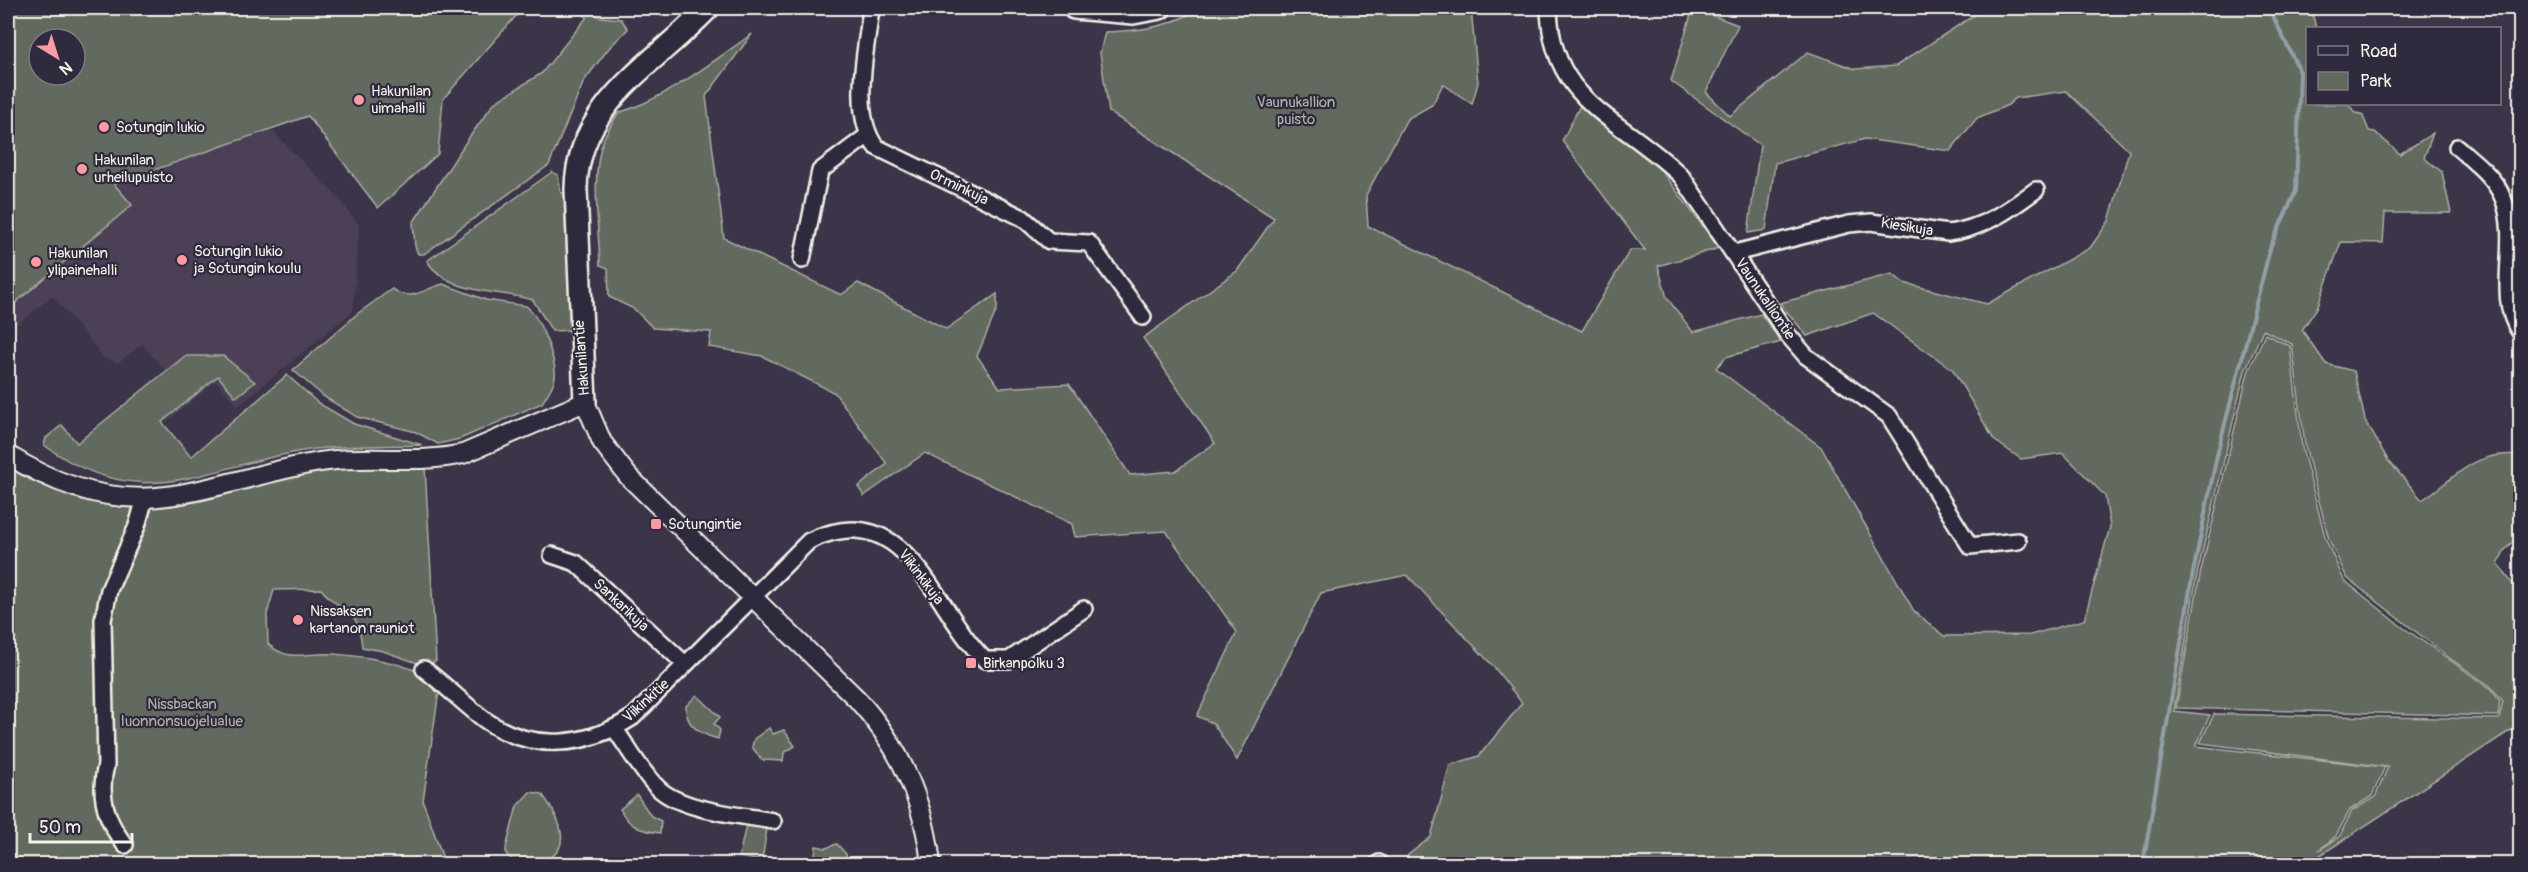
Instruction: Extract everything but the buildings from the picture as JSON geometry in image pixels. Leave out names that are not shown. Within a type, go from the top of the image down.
[{"type":"main road","name":"Hakunilantie","points":[[585,402],[576,189],[582,147],[592,123],[616,91],[702,15],[723,8]]},
{"type":"main road","points":[[1074,8],[1133,13],[1160,8]]},
{"type":"street","points":[[802,260],[820,171],[867,136],[862,103],[871,8]]},
{"type":"street","name":"Vaunukalliontie","points":[[1549,8],[1552,43],[1566,77],[1589,104],[1664,160],[1682,177],[1788,335],[1806,356],[1889,416],[1970,546],[2018,541]]},
{"type":"street","name":"Orminkuja","points":[[867,136],[876,147],[1023,218],[1049,241],[1089,243],[1143,317]]},
{"type":"street","points":[[2457,147],[2485,171],[2502,196],[2511,237],[2507,299],[2511,315],[2520,332]]},
{"type":"street","name":"Kiesikuja","points":[[1735,253],[1849,224],[1871,222],[1948,233],[1958,232],[2000,217],[2036,190]]},
{"type":"street","points":[[8,455],[42,474],[81,490],[114,496],[145,498],[191,492],[311,463],[363,458],[447,457],[463,454],[585,402]]},
{"type":"street","name":"Hakunilantie","points":[[585,402],[602,442],[624,470],[857,699],[884,731],[908,775],[918,800],[931,864]]},
{"type":"street","points":[[125,845],[112,829],[106,812],[102,782],[106,765],[103,620],[109,590],[137,526],[145,498]]},
{"type":"street","name":"Viikinkikuja","points":[[752,596],[809,541],[844,529],[864,530],[900,546],[914,561],[967,642],[986,660],[1009,660],[1084,609]]},
{"type":"street","name":"Sankarikuja","points":[[552,555],[576,563],[685,664]]},
{"type":"street","name":"Viikinkitie","points":[[424,669],[484,719],[502,730],[520,737],[557,743],[596,737],[633,717],[752,596]]},
{"type":"street","points":[[614,728],[656,787],[665,795],[691,805],[773,821]]},
{"type":"shaded area","name":"Sotungin lukio ja Sotungin koulu","points":[[188,44],[340,200],[359,225],[353,311],[238,406],[216,381],[166,422],[166,372],[142,344],[118,363],[104,358],[53,296],[8,332],[8,163]]},
{"type":"green space","name":"Hakunilan urheilupuisto","points":[[8,8],[523,8],[443,99],[438,154],[378,208],[308,116],[114,184],[132,205],[8,309]]},
{"type":"green space","name":"Vaunukallion puisto","points":[[1200,8],[1471,8],[1478,83],[1472,104],[1443,84],[1432,105],[1407,119],[1366,195],[1368,226],[1582,331],[1630,250],[1645,250],[1562,141],[1580,106],[1655,162],[1719,248],[1658,266],[1667,298],[1693,332],[1761,314],[1781,342],[1726,357],[1716,368],[1821,447],[1914,611],[1944,636],[2030,635],[2084,620],[2110,527],[2105,496],[2063,453],[2021,459],[1994,440],[1953,370],[1873,313],[1807,336],[1780,303],[1892,274],[1904,283],[1987,304],[2090,248],[2109,221],[2129,151],[2066,91],[2016,98],[2008,105],[1977,118],[1950,151],[1865,139],[1775,163],[1766,230],[1748,233],[1760,145],[1671,81],[1693,8],[1738,25],[1706,92],[1730,116],[1808,52],[1855,69],[1896,66],[1985,8],[2311,8],[2316,27],[2306,27],[2306,105],[2349,105],[2356,113],[2362,114],[2369,131],[2375,132],[2400,154],[2433,133],[2424,158],[2442,172],[2451,213],[2385,213],[2383,243],[2341,242],[2317,308],[2302,330],[2326,364],[2354,371],[2365,420],[2388,460],[2422,500],[2478,461],[2504,455],[2520,455],[2520,534],[2504,551],[2498,564],[2520,594],[2520,735],[2511,730],[2307,864],[1406,864],[1408,855],[1431,837],[1450,765],[1479,756],[1522,703],[1494,667],[1407,575],[1321,593],[1237,760],[1213,723],[1197,716],[1237,632],[1166,531],[1075,537],[1072,524],[925,453],[864,496],[858,487],[887,464],[835,393],[762,356],[709,347],[711,332],[653,328],[634,309],[609,297],[608,268],[600,265],[597,167],[604,138],[618,113],[671,89],[752,34],[706,96],[724,238],[841,295],[858,283],[946,329],[997,294],[997,309],[977,356],[1000,388],[1069,384],[1130,475],[1175,471],[1215,443],[1143,338],[1237,271],[1274,218],[1109,112],[1100,53],[1105,32],[1155,27],[1178,20]],"holes":[[[2263,330],[2292,344],[2305,446],[2329,540],[2347,578],[2451,659],[2490,686],[2503,701],[2499,719],[2214,714],[2200,743],[2388,767],[2375,797],[2352,811],[2339,837],[2319,850],[2336,836],[2350,810],[2372,796],[2385,767],[2196,746],[2210,715],[2174,711],[2197,575],[2245,371]]]},
{"type":"green space","points":[[584,10],[601,17],[621,19],[628,29],[609,48],[584,81],[549,165],[424,254],[418,254],[413,223],[468,139],[494,103],[542,73],[587,17],[581,13]]},
{"type":"green space","points":[[552,172],[558,175],[561,193],[566,193],[573,330],[552,331],[533,300],[461,286],[436,272],[427,261]]},
{"type":"green space","points":[[443,284],[486,300],[526,306],[531,311],[546,339],[555,370],[553,384],[542,403],[460,439],[438,444],[416,432],[357,417],[323,396],[293,370],[357,314],[392,289],[405,295],[411,295]]},
{"type":"green space","points":[[2265,334],[2290,346],[2302,447],[2326,540],[2344,580],[2401,626],[2490,688],[2500,701],[2498,716],[2176,708],[2200,575],[2248,372]]},
{"type":"green space","points":[[185,356],[223,356],[255,382],[236,397],[218,376],[162,422],[191,457],[287,375],[318,403],[354,424],[422,445],[316,449],[178,480],[147,483],[114,479],[81,467],[44,445],[46,438],[62,425],[77,443]]},
{"type":"green space","name":"Nissbackan luonnonsuojelualue","points":[[425,467],[436,661],[426,666],[383,651],[362,647],[360,633],[353,617],[321,589],[274,590],[267,614],[268,644],[276,650],[291,655],[344,655],[399,665],[422,673],[439,691],[423,801],[445,864],[12,864],[8,858],[8,468],[33,481],[79,499],[126,507],[151,507],[205,500],[310,471]]},
{"type":"green space","points":[[697,695],[720,717],[714,724],[720,730],[718,739],[701,732],[688,719],[686,706]]},
{"type":"green space","points":[[769,728],[773,734],[784,730],[795,746],[784,753],[783,761],[762,760],[752,747],[754,739]]},
{"type":"green space","points":[[530,792],[542,794],[551,808],[558,821],[561,843],[557,852],[548,859],[535,863],[516,864],[506,854],[506,848],[517,806]]},
{"type":"green space","points":[[637,795],[651,816],[661,821],[660,833],[636,827],[620,809]]},
{"type":"green space","points":[[747,820],[767,828],[762,861],[739,857]]},
{"type":"green space","points":[[837,844],[846,854],[848,864],[814,864],[816,846],[826,848]]},
{"type":"waterway","points":[[2143,864],[2192,578],[2217,455],[2271,245],[2296,191],[2300,72],[2269,8]]},
{"type":"place","name":"Hakunilan uimahalli","points":[[359,100]]},
{"type":"place","name":"Sotungin lukio","points":[[104,127]]},
{"type":"place","name":"Hakunilan urheilupuisto","points":[[82,169]]},
{"type":"place","name":"Sotungin lukio ja Sotungin koulu","points":[[182,260]]},
{"type":"place","name":"Hakunilan ylipainehalli","points":[[36,262]]},
{"type":"place","name":"Sotungintie","points":[[656,524]]},
{"type":"place","name":"Nissaksen kartanon rauniot","points":[[298,620]]},
{"type":"place","name":"Birkanpolku 3","points":[[971,663]]}]
